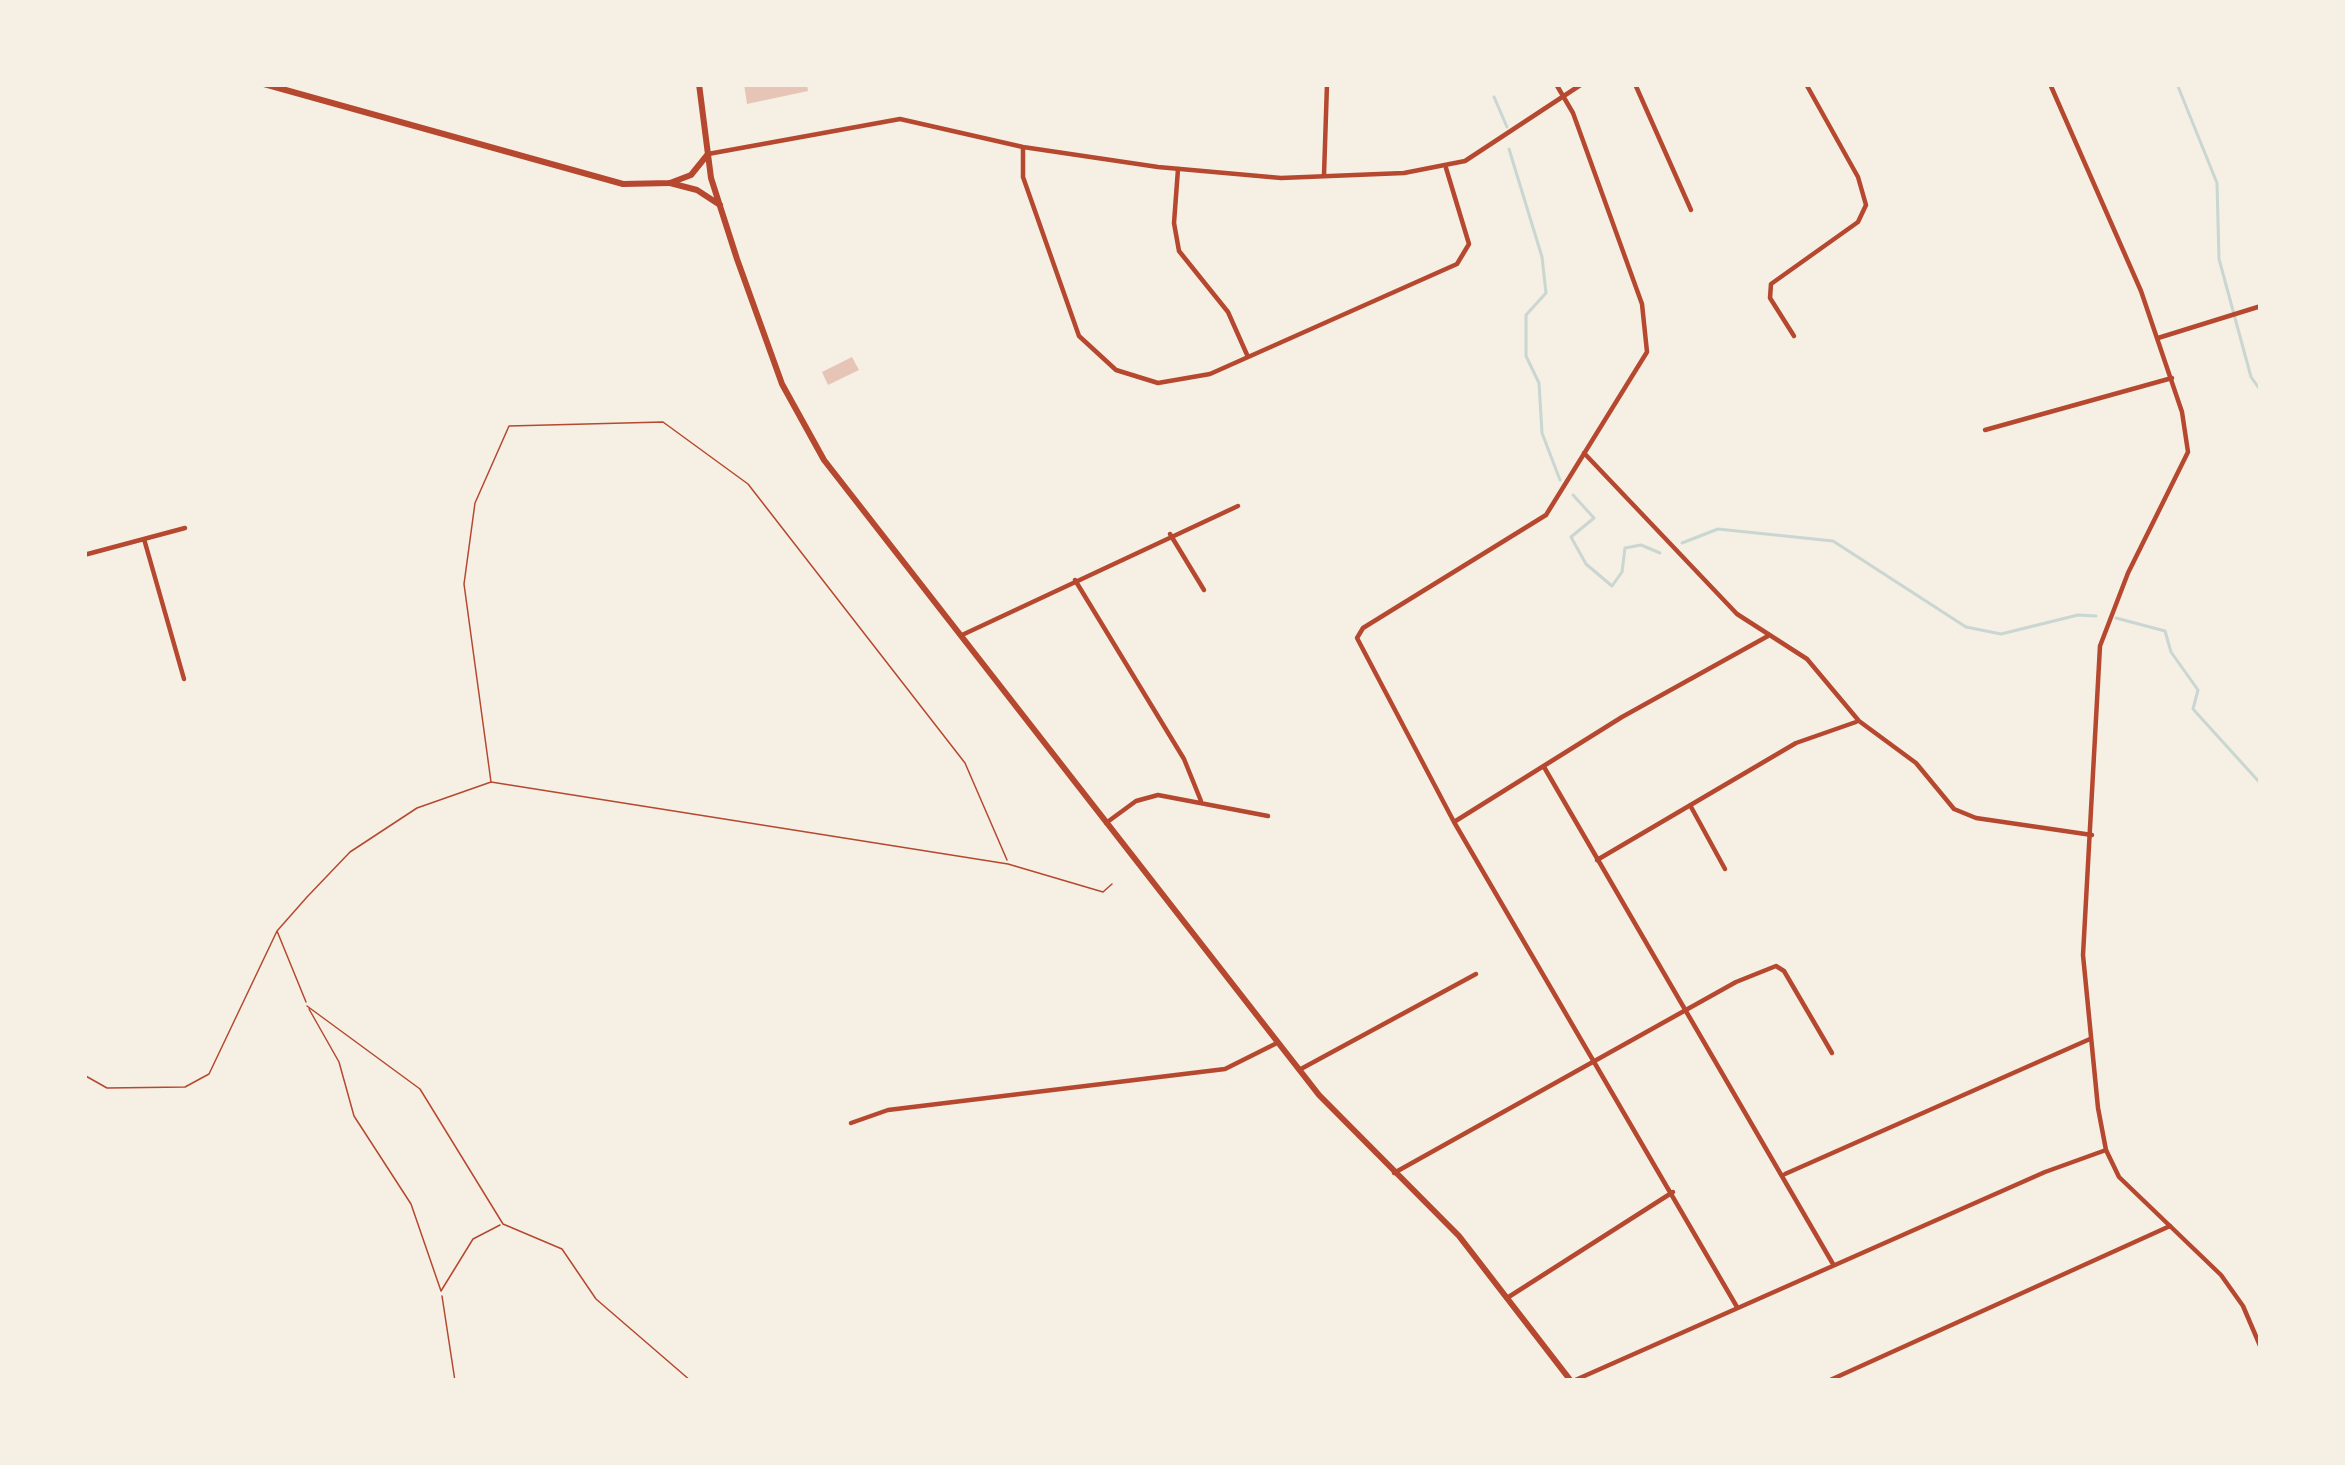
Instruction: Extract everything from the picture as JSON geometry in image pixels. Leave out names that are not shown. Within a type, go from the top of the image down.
[{"type":"main road","points":[[264,84],[623,184],[670,184],[697,190],[720,205]]},
{"type":"main road","points":[[699,84],[720,205],[773,362],[800,420],[849,494],[1299,1070],[1459,1236],[1572,1381]]},
{"type":"main road","points":[[670,184],[691,175],[708,154]]},
{"type":"street","points":[[1324,175],[1327,84]]},
{"type":"street","points":[[1556,84],[1636,284],[1648,343],[1546,515],[1363,628],[1357,638],[1454,821],[1737,1307]]},
{"type":"street","points":[[708,154],[900,119],[1023,147],[1178,169],[1281,178],[1446,168],[1582,84]]},
{"type":"street","points":[[1635,84],[1690,210]]},
{"type":"street","points":[[1794,336],[1770,298],[1771,284],[1858,222],[1867,205],[1858,177],[1806,84]]},
{"type":"street","points":[[2050,84],[2158,338],[2186,430],[2186,462],[2128,573],[2100,646],[2084,943],[2090,1039],[2106,1150],[2119,1178],[2231,1288],[2261,1348]]},
{"type":"street","points":[[1023,147],[1023,177],[1059,290],[1090,350],[1116,370],[1158,383],[1184,382],[1248,357],[1457,264],[1468,244],[1446,168]]},
{"type":"street","points":[[1178,169],[1179,250],[1228,312],[1248,357]]},
{"type":"street","points":[[2158,338],[2261,306]]},
{"type":"street","points":[[1985,430],[2172,378]]},
{"type":"street","points":[[1584,453],[1722,599],[1768,636],[1807,658],[1859,721],[1906,754],[1964,814],[2092,835]]},
{"type":"street","points":[[962,635],[1238,506]]},
{"type":"street","points":[[84,555],[185,528]]},
{"type":"street","points":[[1171,534],[1204,590]]},
{"type":"street","points":[[144,538],[184,679]]},
{"type":"street","points":[[1075,580],[1184,759],[1201,801]]},
{"type":"street","points":[[1454,821],[1768,636]]},
{"type":"street","points":[[1598,860],[1796,743],[1859,721]]},
{"type":"street","points":[[1544,767],[1785,1174],[1832,1264]]},
{"type":"street","points":[[1106,823],[1146,796],[1201,801],[1268,816]]},
{"type":"street","points":[[1690,806],[1725,869]]},
{"type":"street","points":[[1394,1173],[1687,1010],[1776,966],[1784,971],[1832,1053]]},
{"type":"street","points":[[1299,1070],[1476,974]]},
{"type":"street","points":[[1785,1174],[2090,1039]]},
{"type":"street","points":[[851,1123],[888,1110],[1225,1069],[1277,1043]]},
{"type":"street","points":[[1572,1381],[1832,1264],[2106,1150]]},
{"type":"street","points":[[1507,1298],[1673,1192]]},
{"type":"street","points":[[1828,1381],[2170,1226]]},
{"type":"path","points":[[491,782],[464,584],[475,502],[509,426],[663,422],[748,484],[965,763],[1008,864]]},
{"type":"path","points":[[84,1075],[107,1088],[185,1087],[208,1073],[277,931],[350,852],[417,808],[491,782],[1008,864],[1103,892],[1112,884]]},
{"type":"path","points":[[277,931],[308,1006],[339,1062],[354,1116],[411,1204],[441,1291],[455,1381]]},
{"type":"path","points":[[308,1006],[420,1089],[503,1224],[562,1249],[596,1300],[691,1381]]},
{"type":"path","points":[[441,1291],[454,1263],[473,1239],[503,1224]]},
{"type":"building","points":[[744,84],[807,84],[808,91],[747,104]]},
{"type":"building","points":[[852,357],[859,370],[828,385],[822,372]]},
{"type":"waterway","points":[[2177,84],[2217,183],[2219,259],[2251,377],[2261,391]]},
{"type":"waterway","points":[[1494,97],[1507,127]]},
{"type":"waterway","points":[[1509,149],[1542,257],[1546,293],[1526,315],[1526,356],[1539,383],[1542,433],[1560,480]]},
{"type":"waterway","points":[[1573,495],[1594,518],[1571,537],[1586,564],[1612,586],[1622,572],[1625,548],[1641,545],[1660,553]]},
{"type":"waterway","points":[[1682,543],[1718,529],[1833,541],[1966,627],[2001,634],[2078,615],[2096,616]]},
{"type":"waterway","points":[[2116,618],[2165,631],[2171,652],[2198,690],[2193,709],[2261,784]]}]
